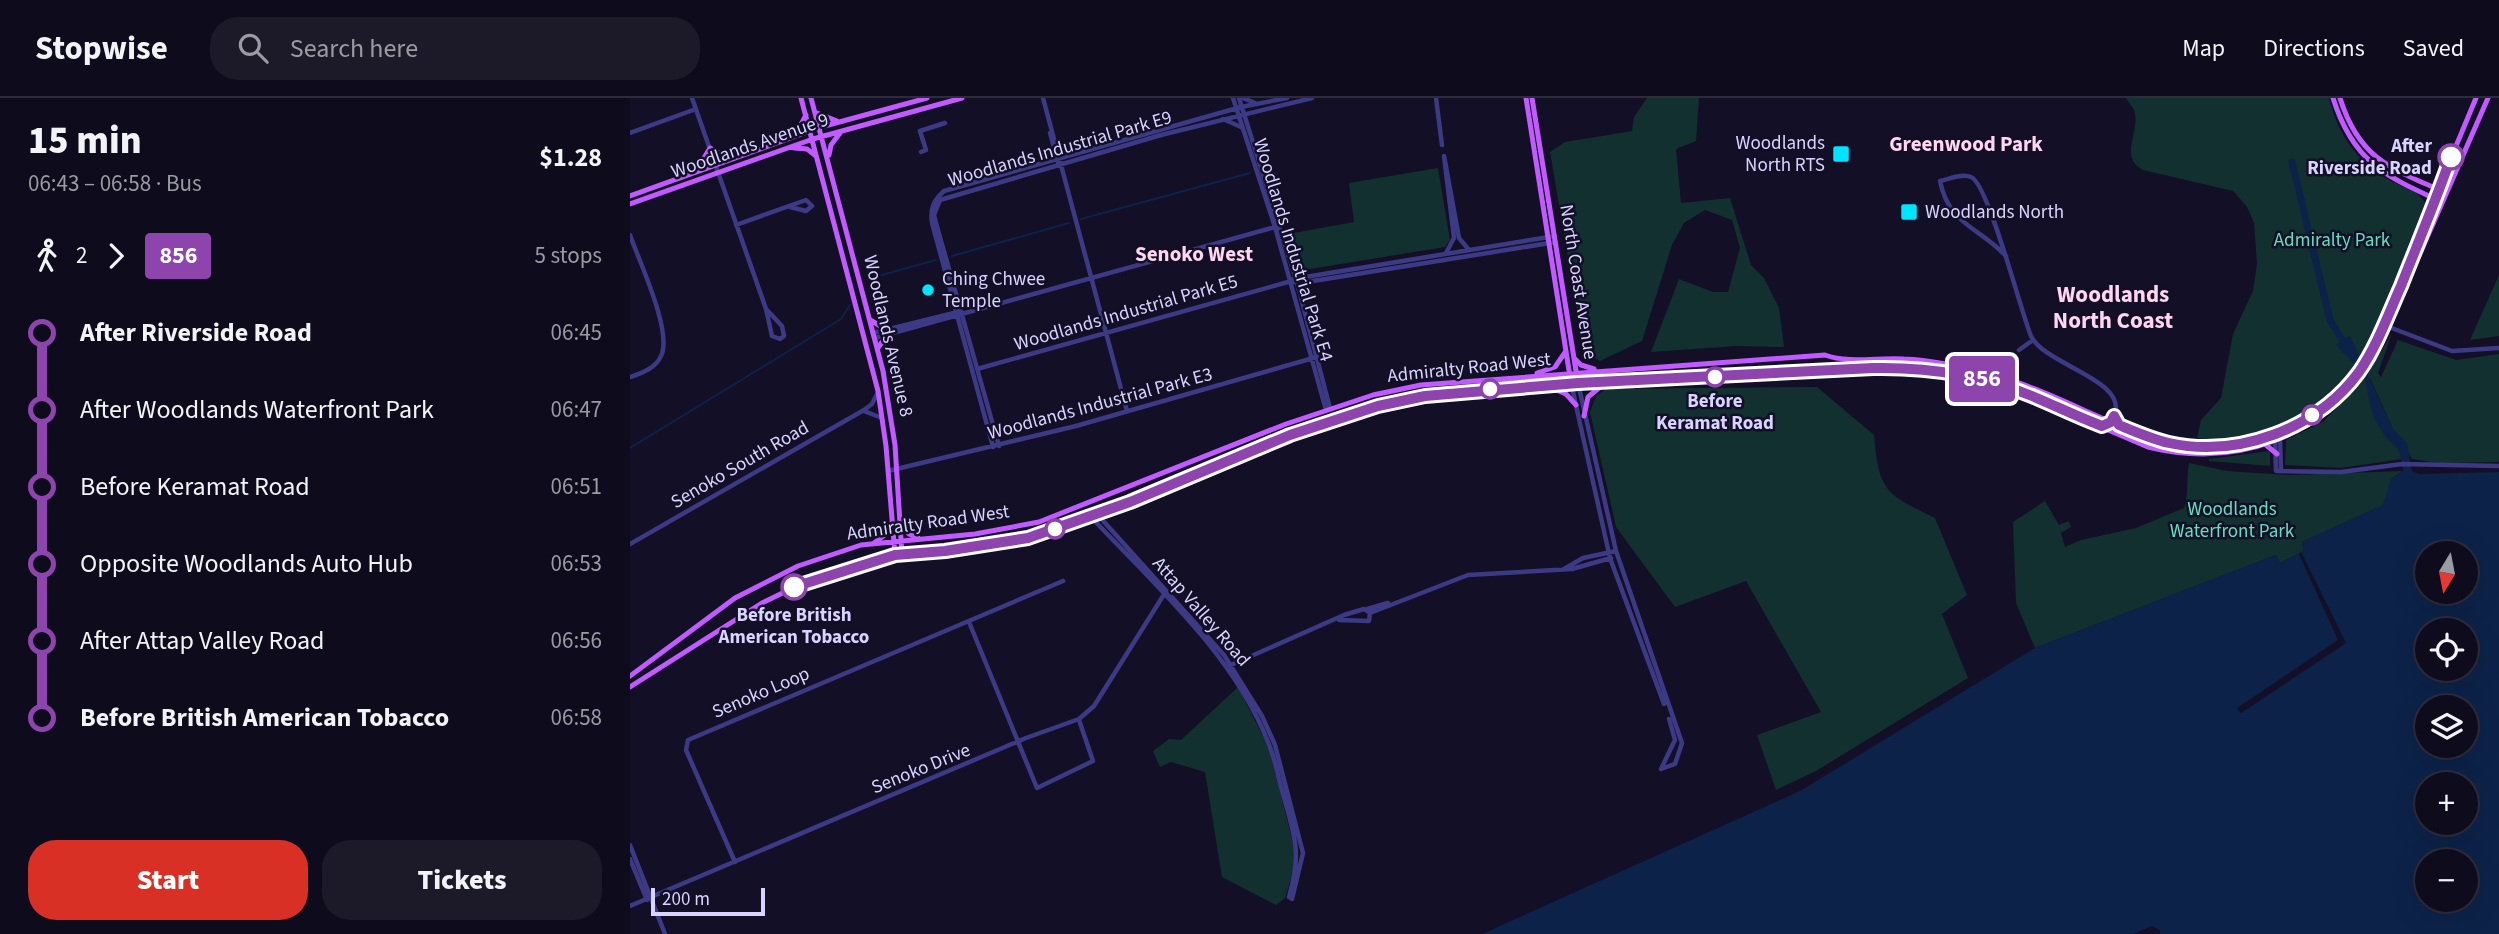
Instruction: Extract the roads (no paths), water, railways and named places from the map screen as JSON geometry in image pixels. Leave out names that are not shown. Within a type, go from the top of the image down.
[{"type":"main road","name":"Woodlands Avenue 8","points":[[801,98],[878,391],[894,542],[898,555]]},
{"type":"main road","name":"Woodlands Avenue 8","points":[[811,98],[878,351],[898,470],[901,542],[898,555]]},
{"type":"main road","name":"Woodlands Avenue 9","points":[[630,196],[810,131],[927,98]]},
{"type":"main road","name":"Woodlands Avenue 9","points":[[630,204],[813,139],[961,98]]},
{"type":"main road","name":"North Coast Avenue","points":[[1526,98],[1569,373],[1575,383]]},
{"type":"main road","name":"North Coast Avenue","points":[[1532,98],[1576,372],[1575,383]]},
{"type":"main road","points":[[2333,98],[2348,139],[2364,159],[2381,172],[2443,201]]},
{"type":"main road","points":[[2340,98],[2345,115],[2368,152],[2386,167],[2446,192]]},
{"type":"main road","points":[[2365,367],[2476,98]]},
{"type":"main road","points":[[2112,419],[2119,425],[2153,439],[2193,446],[2242,443],[2277,437],[2323,415],[2360,375],[2389,327],[2488,98]]},
{"type":"main road","points":[[815,111],[827,119],[842,122]]},
{"type":"main road","points":[[794,137],[806,115]]},
{"type":"main road","points":[[828,158],[831,145],[842,131]]},
{"type":"main road","points":[[696,172],[704,163],[709,148],[720,157],[732,159]]},
{"type":"main road","points":[[790,148],[807,149],[818,158]]},
{"type":"main road","points":[[870,318],[887,332],[878,351]]},
{"type":"main road","points":[[1531,375],[1555,366],[1566,351]]},
{"type":"main road","name":"Admiralty Road West","points":[[630,676],[754,587],[798,566],[872,544],[975,534],[1039,522],[1154,474],[1328,409],[1373,395],[1422,385],[1825,355],[1841,360],[1902,359],[1937,362],[2035,387],[2112,419]]},
{"type":"main road","points":[[1573,356],[1581,365],[1599,370]]},
{"type":"main road","points":[[1754,360],[1748,364],[1751,372],[1768,374]]},
{"type":"main road","points":[[1732,362],[1743,366],[1742,373],[1736,376]]},
{"type":"main road","name":"Admiralty Road West","points":[[630,687],[719,629],[794,587],[898,555],[1028,538],[1094,516],[1288,436],[1378,406],[1425,396],[1575,383],[1881,367],[1955,374],[2005,386],[2148,447],[2186,455],[2229,453],[2263,445],[2277,437]]},
{"type":"main road","points":[[1584,416],[1588,397],[1608,382]]},
{"type":"main road","points":[[1545,385],[1566,394],[1576,405]]},
{"type":"main road","points":[[2102,426],[2112,419]]},
{"type":"main road","points":[[2112,419],[2114,431]]},
{"type":"main road","points":[[1281,426],[1280,433],[1288,436]]},
{"type":"main road","points":[[1257,436],[1263,439],[1262,446]]},
{"type":"main road","points":[[2263,445],[2277,454]]},
{"type":"main road","points":[[872,544],[886,534],[892,522]]},
{"type":"main road","points":[[900,523],[909,534],[924,540]]},
{"type":"street","points":[[692,98],[766,309],[772,337],[780,339],[784,336],[782,326],[766,309]]},
{"type":"street","points":[[1042,98],[1060,161]]},
{"type":"street","points":[[1042,98],[1127,412]]},
{"type":"street","points":[[1215,115],[1227,108],[1232,98]]},
{"type":"street","name":"Woodlands Industrial Park E4","points":[[1232,98],[1248,129],[1277,227]]},
{"type":"street","points":[[1241,98],[1258,106],[1250,117],[1248,129]]},
{"type":"street","name":"Woodlands Industrial Park E4","points":[[1241,98],[1241,127],[1282,242],[1328,409]]},
{"type":"street","name":"Woodlands Industrial Park E9","points":[[1258,106],[1287,98]]},
{"type":"street","name":"Woodlands Industrial Park E9","points":[[1060,161],[1215,115],[1311,98]]},
{"type":"street","points":[[1436,98],[1442,145]]},
{"type":"street","points":[[630,132],[696,110]]},
{"type":"street","name":"Woodlands Industrial Park E9","points":[[959,314],[932,223],[932,206],[944,191],[1221,119],[1239,110]]},
{"type":"street","points":[[1221,119],[1241,127]]},
{"type":"street","points":[[921,152],[926,150],[920,131],[945,123]]},
{"type":"street","points":[[1056,144],[1075,155]]},
{"type":"street","points":[[1445,254],[1454,238],[1444,156],[1459,238],[1469,250]]},
{"type":"street","points":[[2006,256],[1989,239],[1957,218],[1947,206],[1940,181],[1968,175],[1977,180],[2006,256],[2033,340],[2052,358],[2096,380],[2108,390],[2115,403],[2112,419]]},
{"type":"street","points":[[736,225],[790,207]]},
{"type":"street","points":[[874,335],[1277,227]]},
{"type":"street","points":[[630,235],[665,340],[660,359],[652,367],[630,377]]},
{"type":"street","name":"Woodlands Industrial Park E5","points":[[975,369],[1292,281],[1469,250],[1555,239]]},
{"type":"street","name":"Woodlands Industrial Park E5","points":[[1292,281],[1548,240]]},
{"type":"street","points":[[959,314],[996,447]]},
{"type":"street","points":[[2389,327],[2452,351],[2499,348]]},
{"type":"street","points":[[2020,351],[2033,340]]},
{"type":"street","name":"Woodlands Industrial Park E3","points":[[888,471],[996,447],[1315,358]]},
{"type":"street","name":"North Coast Avenue","points":[[1575,383],[1616,554],[1682,743],[1679,759],[1661,769],[1674,735],[1609,555],[1576,405],[1575,383]]},
{"type":"street","name":"Senoko South Road","points":[[630,544],[863,410],[872,404],[878,391]]},
{"type":"street","points":[[863,410],[883,419]]},
{"type":"street","points":[[2277,437],[2278,471]]},
{"type":"street","points":[[2277,437],[2278,471]]},
{"type":"street","points":[[2278,471],[2342,472],[2402,464],[2499,466]]},
{"type":"street","name":"Attap Valley Road","points":[[1094,516],[1229,666]]},
{"type":"street","points":[[1564,569],[1583,558],[1616,554]]},
{"type":"street","points":[[1229,666],[1339,620],[1344,615],[1369,611],[1474,574],[1564,569],[1585,565],[1609,555]]},
{"type":"street","points":[[1583,558],[1585,565]]},
{"type":"street","name":"Senoko Loop","points":[[735,862],[686,750],[688,740],[1063,581]]},
{"type":"street","name":"Attap Valley Road","points":[[1164,594],[1224,655],[1275,745],[1303,853],[1291,898]]},
{"type":"street","name":"Senoko Drive","points":[[630,905],[1079,719],[1094,706],[1164,594]]},
{"type":"street","points":[[1339,620],[1363,622],[1370,619],[1369,611]]},
{"type":"street","points":[[969,622],[1037,788],[1093,761],[1079,719]]},
{"type":"street","points":[[1224,655],[1244,659]]},
{"type":"street","points":[[630,845],[649,899]]},
{"type":"street","points":[[630,859],[665,934]]},
{"type":"water","points":[[2350,336],[2393,429],[2407,443],[2412,471],[2419,474],[2499,472],[2499,934],[2160,934],[2160,930],[2152,926],[2133,934],[1482,934],[1800,791],[2035,648],[2276,555],[2280,563],[2304,551],[2302,542],[2383,505],[2391,479],[2403,471],[2400,455],[2375,419],[2366,384],[2354,363],[2336,345]]},
{"type":"waterway","points":[[2292,162],[2330,320],[2347,347]]},
{"type":"waterway","points":[[1081,219],[1250,173]]},
{"type":"waterway","points":[[952,256],[1069,223]]},
{"type":"waterway","points":[[871,278],[936,260]]},
{"type":"waterway","points":[[630,448],[841,319],[850,305]]},
{"type":"place","name":"Woodlands North RTS","points":[[1841,154]]},
{"type":"place","name":"After Riverside Road","points":[[2451,157]]},
{"type":"place","name":"Woodlands North","points":[[1909,212]]},
{"type":"place","name":"Ching Chwee Temple","points":[[928,290]]},
{"type":"place","name":"Before Keramat Road","points":[[1715,377]]},
{"type":"place","name":"Before British American Tobacco","points":[[794,587]]},
{"type":"district","name":"Greenwood Park","points":[[1966,144]]},
{"type":"district","name":"Senoko West","points":[[1194,254]]},
{"type":"district","name":"Woodlands North Coast","points":[[2113,307]]},
{"type":"park label","name":"Admiralty Park","points":[[2332,240]]},
{"type":"park label","name":"Woodlands Waterfront Park","points":[[2232,520]]}]
